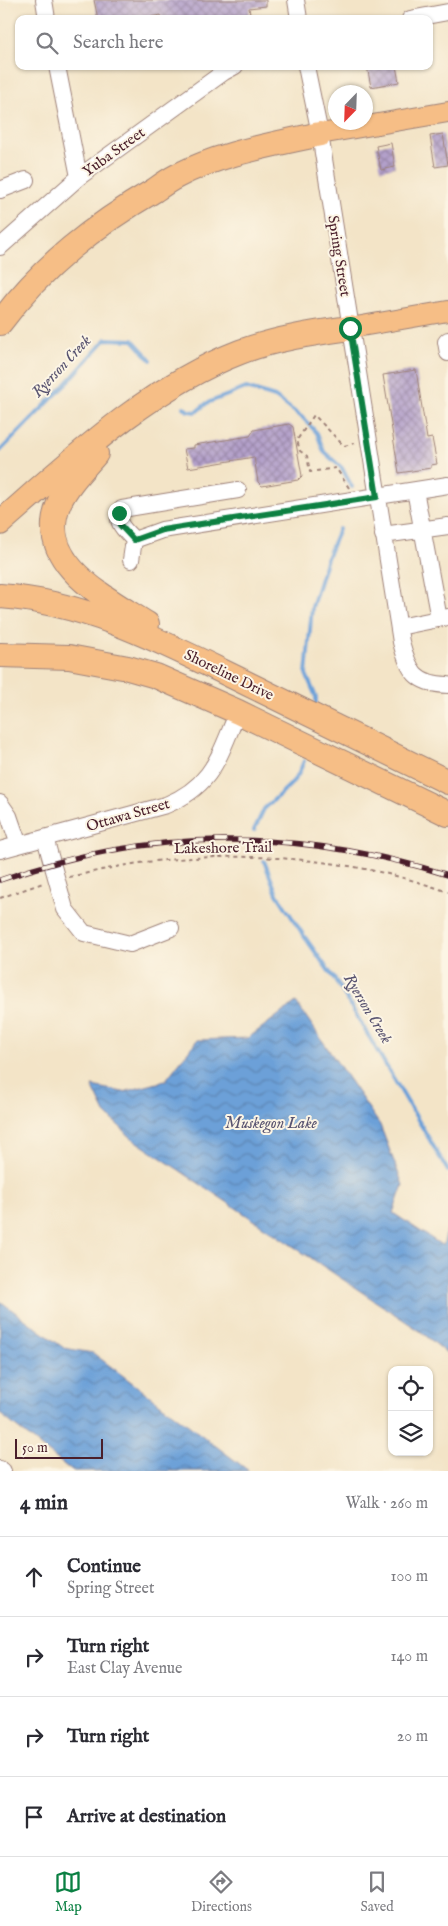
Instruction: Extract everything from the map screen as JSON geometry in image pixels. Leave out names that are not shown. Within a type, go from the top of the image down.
[{"type":"highway","points":[[0,323],[15,302],[40,275],[77,242],[126,207],[177,176],[245,151],[320,134]]},
{"type":"highway","points":[[0,523],[71,461],[125,419],[171,387],[218,361],[242,351],[275,341],[350,328]]},
{"type":"highway","points":[[125,419],[77,476],[60,501],[56,512],[54,536],[65,561],[84,581],[207,664]]},
{"type":"highway","name":"Shoreline Drive","points":[[0,596],[49,602],[76,608],[136,631],[448,782]]},
{"type":"highway","name":"Shoreline Drive","points":[[0,655],[69,657],[128,668],[163,679],[238,712],[448,814]]},
{"type":"highway","points":[[238,712],[236,701],[238,697],[242,695],[248,696],[376,757],[425,771]]},
{"type":"main road","points":[[320,134],[448,112]]},
{"type":"main road","points":[[350,328],[448,311]]},
{"type":"street","points":[[44,0],[46,15]]},
{"type":"street","points":[[296,0],[298,15]]},
{"type":"street","points":[[432,15],[448,12]]},
{"type":"street","points":[[58,70],[79,177]]},
{"type":"street","name":"Yuba Street","points":[[0,246],[79,177],[228,70]]},
{"type":"street","name":"Spring Street","points":[[307,70],[320,134],[383,535],[406,661],[412,672],[427,682],[448,685]]},
{"type":"street","points":[[0,190],[26,180]]},
{"type":"street","points":[[448,340],[446,342],[448,353]]},
{"type":"street","points":[[134,540],[162,530],[448,485]]},
{"type":"street","points":[[134,540],[120,525],[118,518],[122,509],[238,490]]},
{"type":"street","points":[[399,627],[443,618],[422,530],[415,490]]},
{"type":"street","points":[[383,535],[448,526]]},
{"type":"street","points":[[130,560],[134,540]]},
{"type":"street","name":"Ottawa Street","points":[[0,850],[166,805],[189,793],[209,776],[238,712]]},
{"type":"street","points":[[0,803],[9,816],[19,844]]},
{"type":"street","points":[[45,838],[65,909],[84,933],[130,944],[171,928]]},
{"type":"path","points":[[350,490],[336,468],[310,472],[307,456],[300,452],[297,440],[314,415],[344,446],[355,443]]},
{"type":"path","name":"Lakeshore Trail","points":[[0,898],[57,880],[117,867],[154,861],[239,857],[329,862],[403,879],[448,892]]},
{"type":"water","name":"Muskegon Lake","points":[[296,1002],[380,1125],[403,1185],[393,1213],[443,1246],[448,1226],[448,1354],[420,1331],[134,1140],[105,1113],[92,1086],[123,1092],[165,1081],[197,1040],[248,1038]]},
{"type":"water","points":[[0,1301],[64,1348],[93,1353],[249,1471],[72,1471],[0,1414]]},
{"type":"building","points":[[94,0],[266,0],[266,6],[249,8],[250,14],[246,15],[97,15]]},
{"type":"building","points":[[368,70],[397,70],[399,82],[373,87],[371,85]]},
{"type":"building","points":[[443,134],[448,165],[435,167],[430,136]]},
{"type":"building","points":[[391,143],[395,167],[381,170],[376,146]]},
{"type":"building","points":[[416,370],[427,439],[432,438],[437,464],[431,465],[431,468],[399,473],[383,375]]},
{"type":"building","points":[[289,424],[293,427],[302,476],[298,480],[262,486],[258,482],[254,457],[188,468],[184,449],[194,448],[194,445],[250,436],[254,430]]},
{"type":"waterway","name":"Ryerson Creek","points":[[0,451],[66,384],[106,339],[133,340],[151,360]]},
{"type":"waterway","name":"Ryerson Creek","points":[[184,407],[188,411],[196,412],[207,403],[246,388],[275,397],[303,418],[317,433],[324,452],[342,468],[352,487]]},
{"type":"waterway","name":"Ryerson Creek","points":[[316,704],[316,697],[306,674],[312,607],[327,558],[339,529]]},
{"type":"waterway","name":"Ryerson Creek","points":[[254,830],[264,809],[290,785],[298,775],[304,761]]},
{"type":"waterway","name":"Ryerson Creek","points":[[264,861],[277,894],[338,984],[448,1171]]},
{"type":"railway","points":[[0,880],[56,863],[112,850],[168,843],[223,840],[279,842],[335,848],[448,875]]},
{"type":"route","points":[[119,513],[120,525],[134,540],[162,530],[377,497],[350,328]]}]
